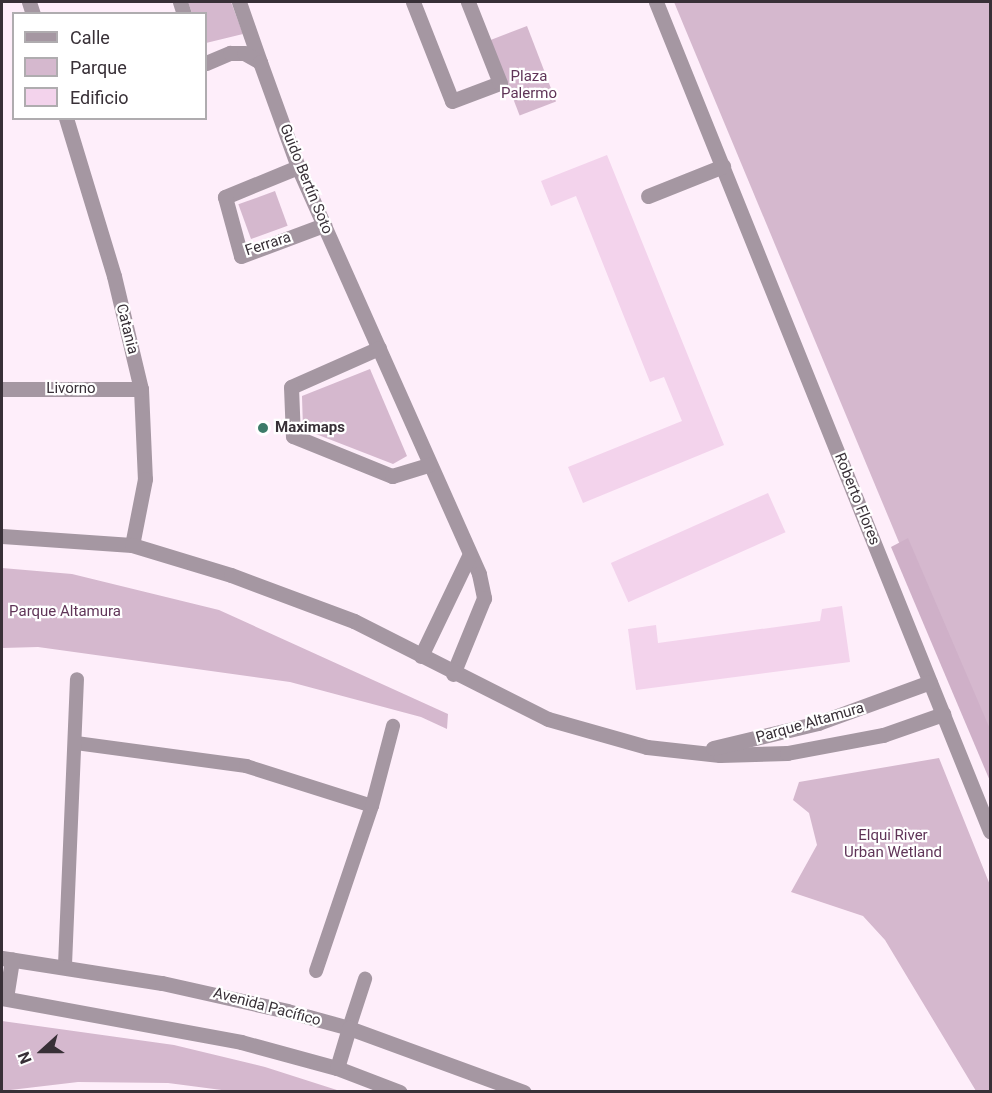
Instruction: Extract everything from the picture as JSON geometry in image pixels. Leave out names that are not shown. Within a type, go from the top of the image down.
[{"type":"street","name":"Guido Bertín Soto","points":[[239,2],[298,167],[469,556],[479,574],[484,598],[453,674]]},
{"type":"street","points":[[413,2],[452,101],[501,83],[468,2]]},
{"type":"street","name":"Roberto Flores","points":[[656,2],[990,831]]},
{"type":"street","points":[[207,63],[230,53],[244,53],[261,62]]},
{"type":"street","name":"Catania","points":[[67,120],[114,276],[141,389],[145,479],[132,545]]},
{"type":"street","points":[[648,196],[723,166]]},
{"type":"street","name":"Ferrara","points":[[298,167],[225,197],[241,256],[324,225]]},
{"type":"street","points":[[379,348],[291,387],[294,436],[392,476],[429,465]]},
{"type":"street","name":"Livorno","points":[[2,389],[141,389]]},
{"type":"street","name":"Parque Altamura","points":[[2,536],[132,545],[231,575],[354,621],[453,674],[572,727],[617,740],[686,752],[753,755],[820,749],[883,735],[943,714]]},
{"type":"street","points":[[421,656],[469,556]]},
{"type":"street","name":"Parque Altamura","points":[[686,752],[818,723],[930,682]]},
{"type":"street","points":[[7,958],[4,998],[188,1031],[337,1068],[400,1092]]},
{"type":"street","name":"Avenida Pacífico","points":[[7,958],[65,965],[204,990],[349,1028],[524,1092]]},
{"type":"street","points":[[337,1068],[349,1028]]},
{"type":"lane","points":[[65,965],[77,679]]},
{"type":"lane","points":[[316,971],[372,806],[393,726]]},
{"type":"lane","points":[[76,743],[246,766],[372,806]]},
{"type":"lane","points":[[349,1028],[365,979]]},
{"type":"green space","points":[[188,2],[231,2],[243,34],[207,43],[207,12],[192,12]]},
{"type":"green space","points":[[674,2],[990,2],[990,761]]},
{"type":"green space","name":"Plaza Palermo","points":[[527,26],[556,102],[520,116],[491,40]]},
{"type":"green space","points":[[275,191],[288,226],[251,239],[238,204]]},
{"type":"green space","points":[[370,369],[407,456],[393,464],[303,429],[302,396]]},
{"type":"green space","name":"Parque Altamura","points":[[2,568],[72,574],[219,610],[448,714],[447,729],[421,717],[290,682],[38,647],[2,648]]},
{"type":"green space","name":"Elqui River Urban Wetland","points":[[939,758],[990,885],[990,1091],[976,1091],[885,940],[863,916],[791,892],[817,845],[809,813],[793,800],[799,782]]},
{"type":"green space","points":[[2,1021],[174,1045],[265,1067],[340,1091],[237,1092],[168,1083],[78,1082],[2,1091]]},
{"type":"shaded area","points":[[908,538],[990,729],[990,781],[891,547]]},
{"type":"building","points":[[607,155],[724,445],[583,503],[568,467],[682,421],[664,377],[650,382],[576,196],[551,206],[541,181]]},
{"type":"building","points":[[768,493],[785,532],[628,602],[611,563]]},
{"type":"building","points":[[842,606],[850,662],[636,690],[628,629],[656,625],[658,643],[820,621],[822,609]]},
{"type":"place","name":"Maximaps","points":[[263,428]]}]
